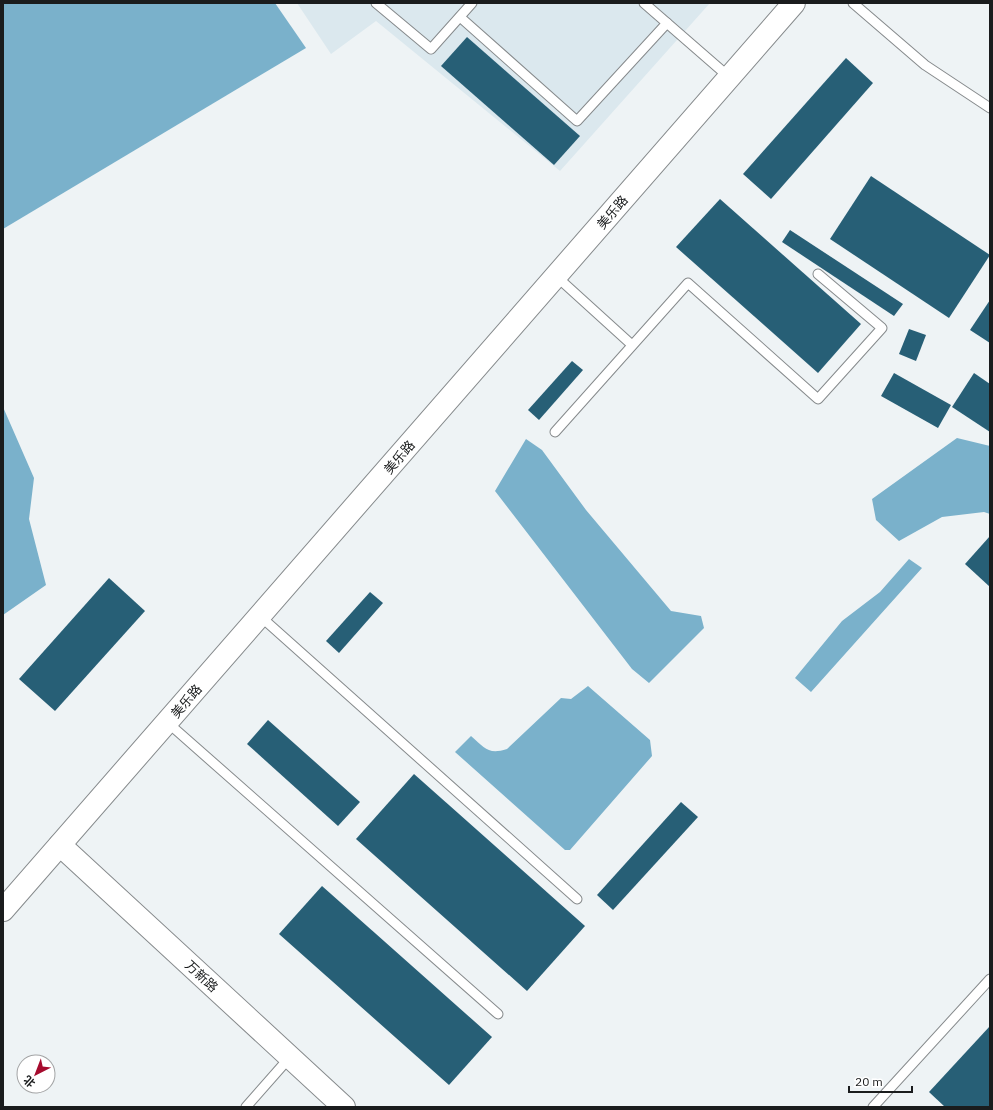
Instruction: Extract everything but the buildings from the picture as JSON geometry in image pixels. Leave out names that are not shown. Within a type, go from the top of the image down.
[{"type":"street","name":"美乐路","points":[[3,910],[794,3]]},
{"type":"street","name":"万新路","points":[[60,845],[344,1107]]},
{"type":"lane","points":[[376,3],[431,49],[472,3]]},
{"type":"lane","points":[[644,3],[729,77]]},
{"type":"lane","points":[[853,3],[925,65],[990,108]]},
{"type":"lane","points":[[460,17],[577,121],[667,23]]},
{"type":"lane","points":[[555,432],[688,283],[818,399],[882,328],[818,274]]},
{"type":"lane","points":[[556,276],[632,345]]},
{"type":"lane","points":[[260,616],[577,899]]},
{"type":"lane","points":[[167,722],[498,1014]]},
{"type":"lane","points":[[875,1106],[990,979]]},
{"type":"lane","points":[[246,1107],[290,1057]]},
{"type":"shaded area","points":[[297,3],[710,3],[560,171],[376,21],[331,54]]},
{"type":"water","points":[[3,3],[275,3],[306,48],[3,229]]},
{"type":"water","points":[[3,407],[34,478],[29,519],[46,585],[3,615]]},
{"type":"water","points":[[957,438],[990,446],[990,514],[984,512],[942,517],[899,541],[876,520],[872,499]]},
{"type":"water","points":[[526,439],[542,450],[586,510],[671,611],[701,616],[704,628],[649,683],[632,669],[495,491]]},
{"type":"water","points":[[909,559],[922,568],[811,692],[795,678],[842,621],[880,592]]},
{"type":"water","points":[[588,686],[650,740],[652,756],[570,850],[565,850],[455,752],[471,736],[491,751],[501,751],[507,749],[561,698],[571,699]]}]
